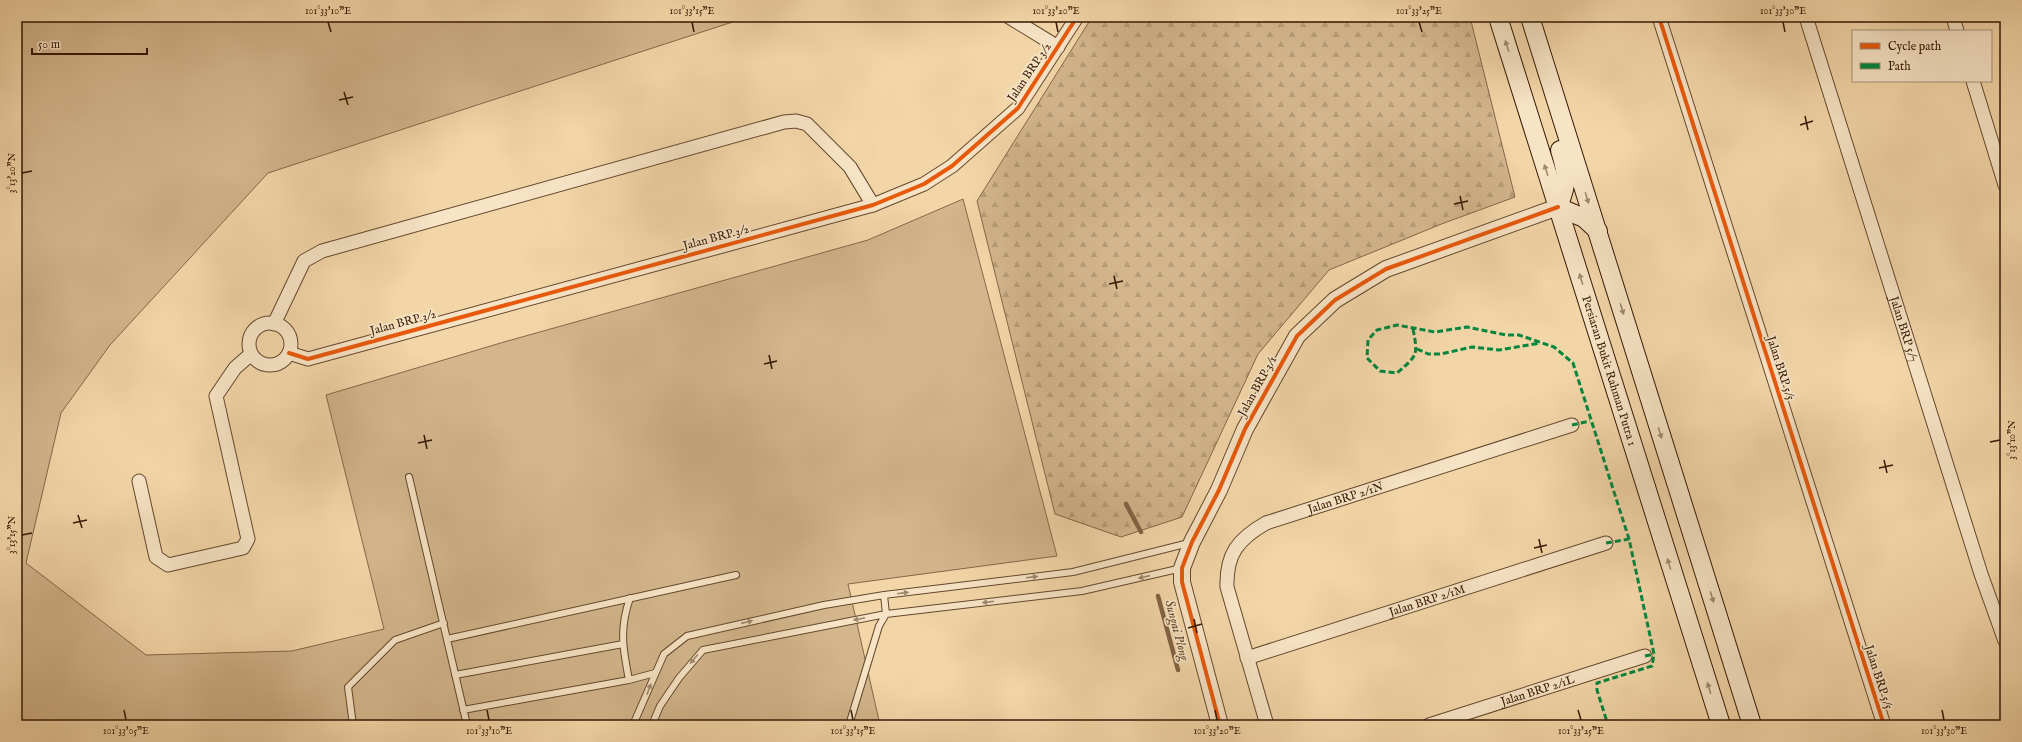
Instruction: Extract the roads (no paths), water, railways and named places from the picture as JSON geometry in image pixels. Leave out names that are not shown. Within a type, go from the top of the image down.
[{"type":"main road","name":"Persiaran Bukit Rahman Putra 1","points":[[1498,17],[1721,725]]},
{"type":"main road","points":[[1530,17],[1752,725]]},
{"type":"main road","points":[[1546,68],[1542,92],[1566,170],[1566,188],[1558,207],[1584,218],[1598,231]]},
{"type":"street","points":[[1009,17],[1058,47]]},
{"type":"street","name":"Jalan BRP 3/2","points":[[289,353],[308,359],[873,204],[924,184],[952,166],[1018,108],[1077,17]]},
{"type":"street","name":"Jalan BRP 5/5","points":[[1659,17],[1884,725]]},
{"type":"street","name":"Jalan BRP 5/7","points":[[1806,17],[1981,574],[2005,640]]},
{"type":"street","points":[[1953,17],[1957,30]]},
{"type":"street","points":[[1973,82],[2005,186]]},
{"type":"street","points":[[274,324],[304,261],[322,251],[784,122],[796,121],[807,124],[850,167],[873,204]]},
{"type":"street","name":"Jalan BRP 3/1","points":[[1218,722],[1182,582],[1182,568],[1192,542],[1219,490],[1245,429],[1297,336],[1330,305],[1386,269],[1558,207]]},
{"type":"street","points":[[261,325],[279,325],[287,332],[291,343],[289,353],[285,359],[273,365],[260,363],[251,354],[249,341],[251,334],[261,325]]},
{"type":"street","points":[[139,480],[156,557],[168,566],[243,548],[248,539],[216,396],[236,368],[251,354]]},
{"type":"street","name":"Jalan BRP 2/1N","points":[[1267,725],[1227,587],[1227,570],[1232,555],[1241,541],[1252,531],[1266,524],[1572,425]]},
{"type":"street","name":"Jalan BRP 2/1M","points":[[1247,658],[1606,543]]},
{"type":"street","name":"Jalan BRP 2/1L","points":[[1429,725],[1645,656]]},
{"type":"lane","points":[[409,477],[467,725]]},
{"type":"lane","points":[[633,725],[664,654],[687,636],[824,605],[884,595],[1073,572],[1192,542]]},
{"type":"lane","points":[[652,725],[660,706],[679,678],[702,650],[886,614],[1082,591],[1182,568]]},
{"type":"lane","points":[[447,639],[736,575]]},
{"type":"lane","points":[[849,725],[879,626],[886,614],[884,595]]},
{"type":"lane","points":[[629,680],[622,644],[622,625],[630,598]]},
{"type":"lane","points":[[354,725],[348,687],[395,640],[444,623]]},
{"type":"lane","points":[[455,675],[622,644]]},
{"type":"lane","points":[[463,710],[629,680],[655,673]]},
{"type":"waterway","name":"Sungai Plong","points":[[1126,504],[1141,532]]},
{"type":"waterway","name":"Sungai Plong","points":[[1158,596],[1178,670]]}]
